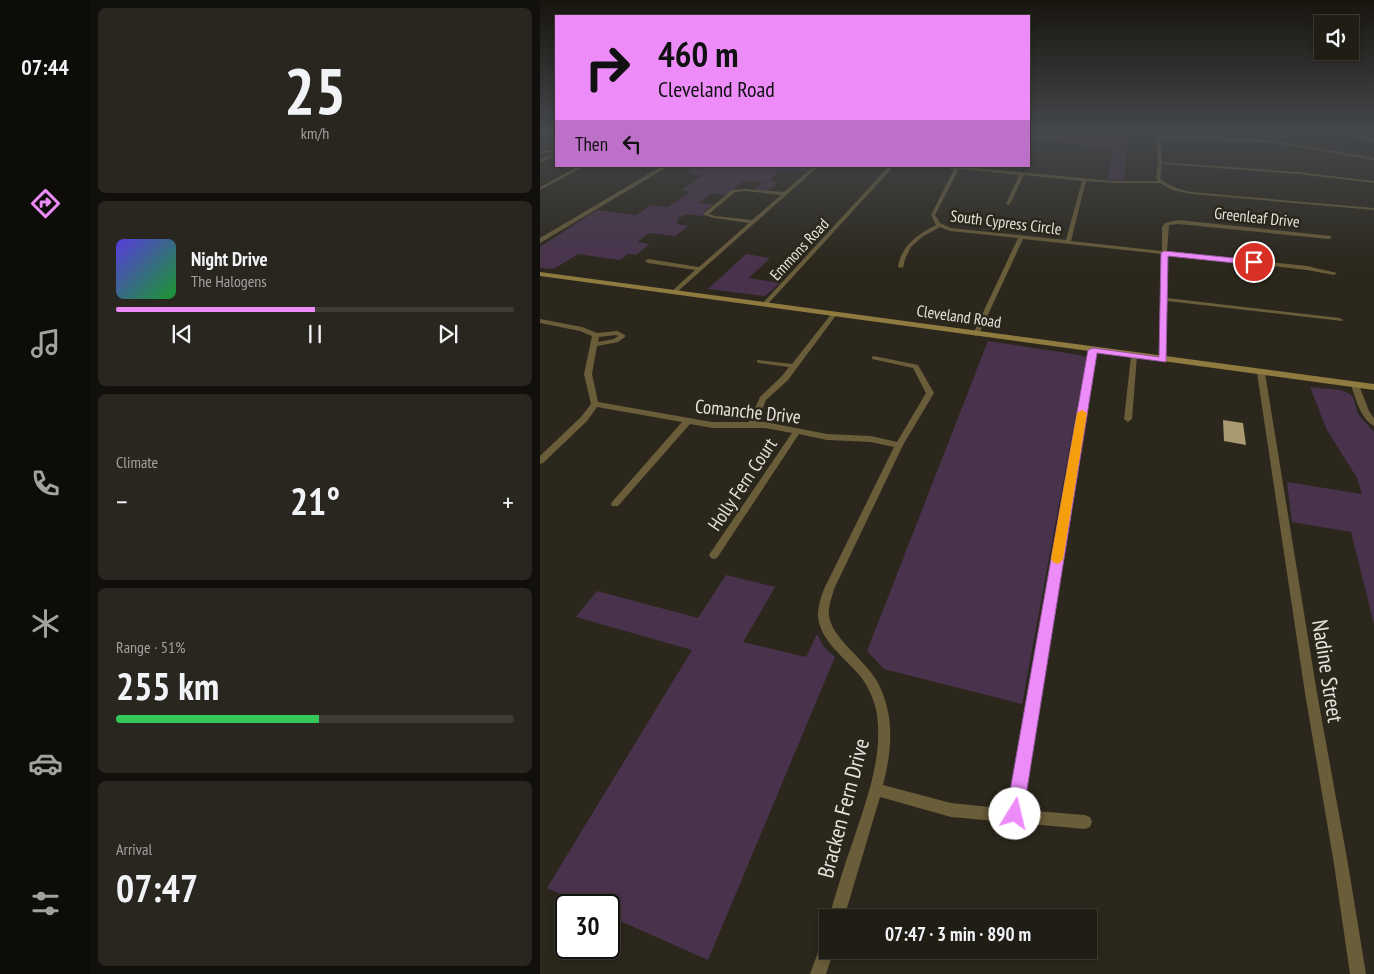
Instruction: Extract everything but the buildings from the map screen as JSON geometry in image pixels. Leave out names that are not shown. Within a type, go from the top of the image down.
[{"type":"main road","name":"Cleveland Road","points":[[540,274],[675,291],[1261,374],[1374,387]]},
{"type":"street","points":[[540,189],[563,176]]},
{"type":"street","points":[[541,240],[648,176]]},
{"type":"street","points":[[675,291],[805,176]]},
{"type":"street","name":"Emmons Road","points":[[765,304],[882,176]]},
{"type":"street","points":[[901,267],[903,257],[916,238],[940,226],[933,216],[953,176]]},
{"type":"street","points":[[1008,204],[1021,176]]},
{"type":"street","points":[[1047,176],[1128,183],[1161,182],[1174,189],[1191,193],[1374,209]]},
{"type":"street","points":[[1158,176],[1161,182]]},
{"type":"street","points":[[1327,176],[1374,182]]},
{"type":"street","points":[[1084,180],[1068,242],[1307,268],[1334,273]]},
{"type":"street","points":[[754,222],[706,215],[707,212],[730,193],[739,190],[786,194]]},
{"type":"street","points":[[1163,360],[1166,225],[1170,223],[1183,223]]},
{"type":"street","name":"Greenleaf Drive","points":[[1183,223],[1329,237]]},
{"type":"street","name":"South Cypress Circle","points":[[940,226],[955,230],[1068,242]]},
{"type":"street","points":[[976,334],[989,304],[1010,266],[1021,237]]},
{"type":"street","points":[[648,261],[700,269]]},
{"type":"street","points":[[1163,299],[1340,320]]},
{"type":"street","points":[[752,424],[762,399],[781,382],[834,314]]},
{"type":"street","points":[[540,321],[582,328],[596,335],[618,333],[623,336],[618,341],[595,344]]},
{"type":"street","points":[[540,461],[584,419],[595,404],[588,374],[596,335]]},
{"type":"street","points":[[1015,814],[1093,350]]},
{"type":"street","points":[[1128,419],[1134,356]]},
{"type":"street","name":"Bracken Fern Drive","points":[[839,909],[884,758],[886,740],[882,709],[868,677],[859,665],[834,642],[823,613],[829,589],[899,445],[930,393],[916,366],[874,358]]},
{"type":"street","points":[[759,361],[794,366]]},
{"type":"street","name":"Nadine Street","points":[[1261,374],[1311,693],[1358,974]]},
{"type":"street","points":[[1355,384],[1365,412],[1374,423]]},
{"type":"street","name":"Comanche Drive","points":[[595,404],[712,425],[752,424],[827,437],[871,439],[899,445]]},
{"type":"street","points":[[615,504],[688,421]]},
{"type":"street","name":"Holly Fern Court","points":[[714,555],[798,431]]},
{"type":"street","points":[[540,450],[550,451]]},
{"type":"street","points":[[875,790],[951,810],[1015,814],[1084,822]]},
{"type":"street","points":[[818,974],[823,959]]},
{"type":"shaded area","points":[[701,176],[773,176],[770,180],[778,183],[767,191],[754,190],[763,182],[744,181],[726,195],[712,193],[699,203],[713,204],[704,212],[703,216],[686,214],[678,219],[677,224],[688,226],[675,236],[649,233],[637,242],[650,244],[636,255],[628,254],[620,260],[578,254],[554,269],[540,268],[540,247],[597,210],[636,215],[651,205],[668,207],[690,192],[681,190]]},
{"type":"shaded area","points":[[1109,176],[1124,176],[1124,181],[1108,180]]},
{"type":"shaded area","points":[[746,254],[770,258],[749,278],[780,283],[765,296],[708,289]]},
{"type":"shaded area","points":[[988,341],[1080,355],[1086,358],[1022,704],[884,669],[867,651]]},
{"type":"shaded area","points":[[1310,387],[1340,390],[1348,393],[1353,397],[1358,414],[1374,432],[1374,624],[1351,532],[1292,522],[1287,482],[1362,494],[1357,478],[1327,430]]},
{"type":"shaded area","points":[[726,575],[775,587],[743,642],[806,657],[817,634],[824,647],[835,657],[708,960],[620,921],[620,894],[560,894],[547,888],[692,650],[576,617],[597,591],[698,618]]},
{"type":"slow traffic","points":[[1057,559],[1082,413]]},
{"type":"route","points":[[1015,814],[1093,350],[1163,360],[1164,253],[1254,262]]}]
